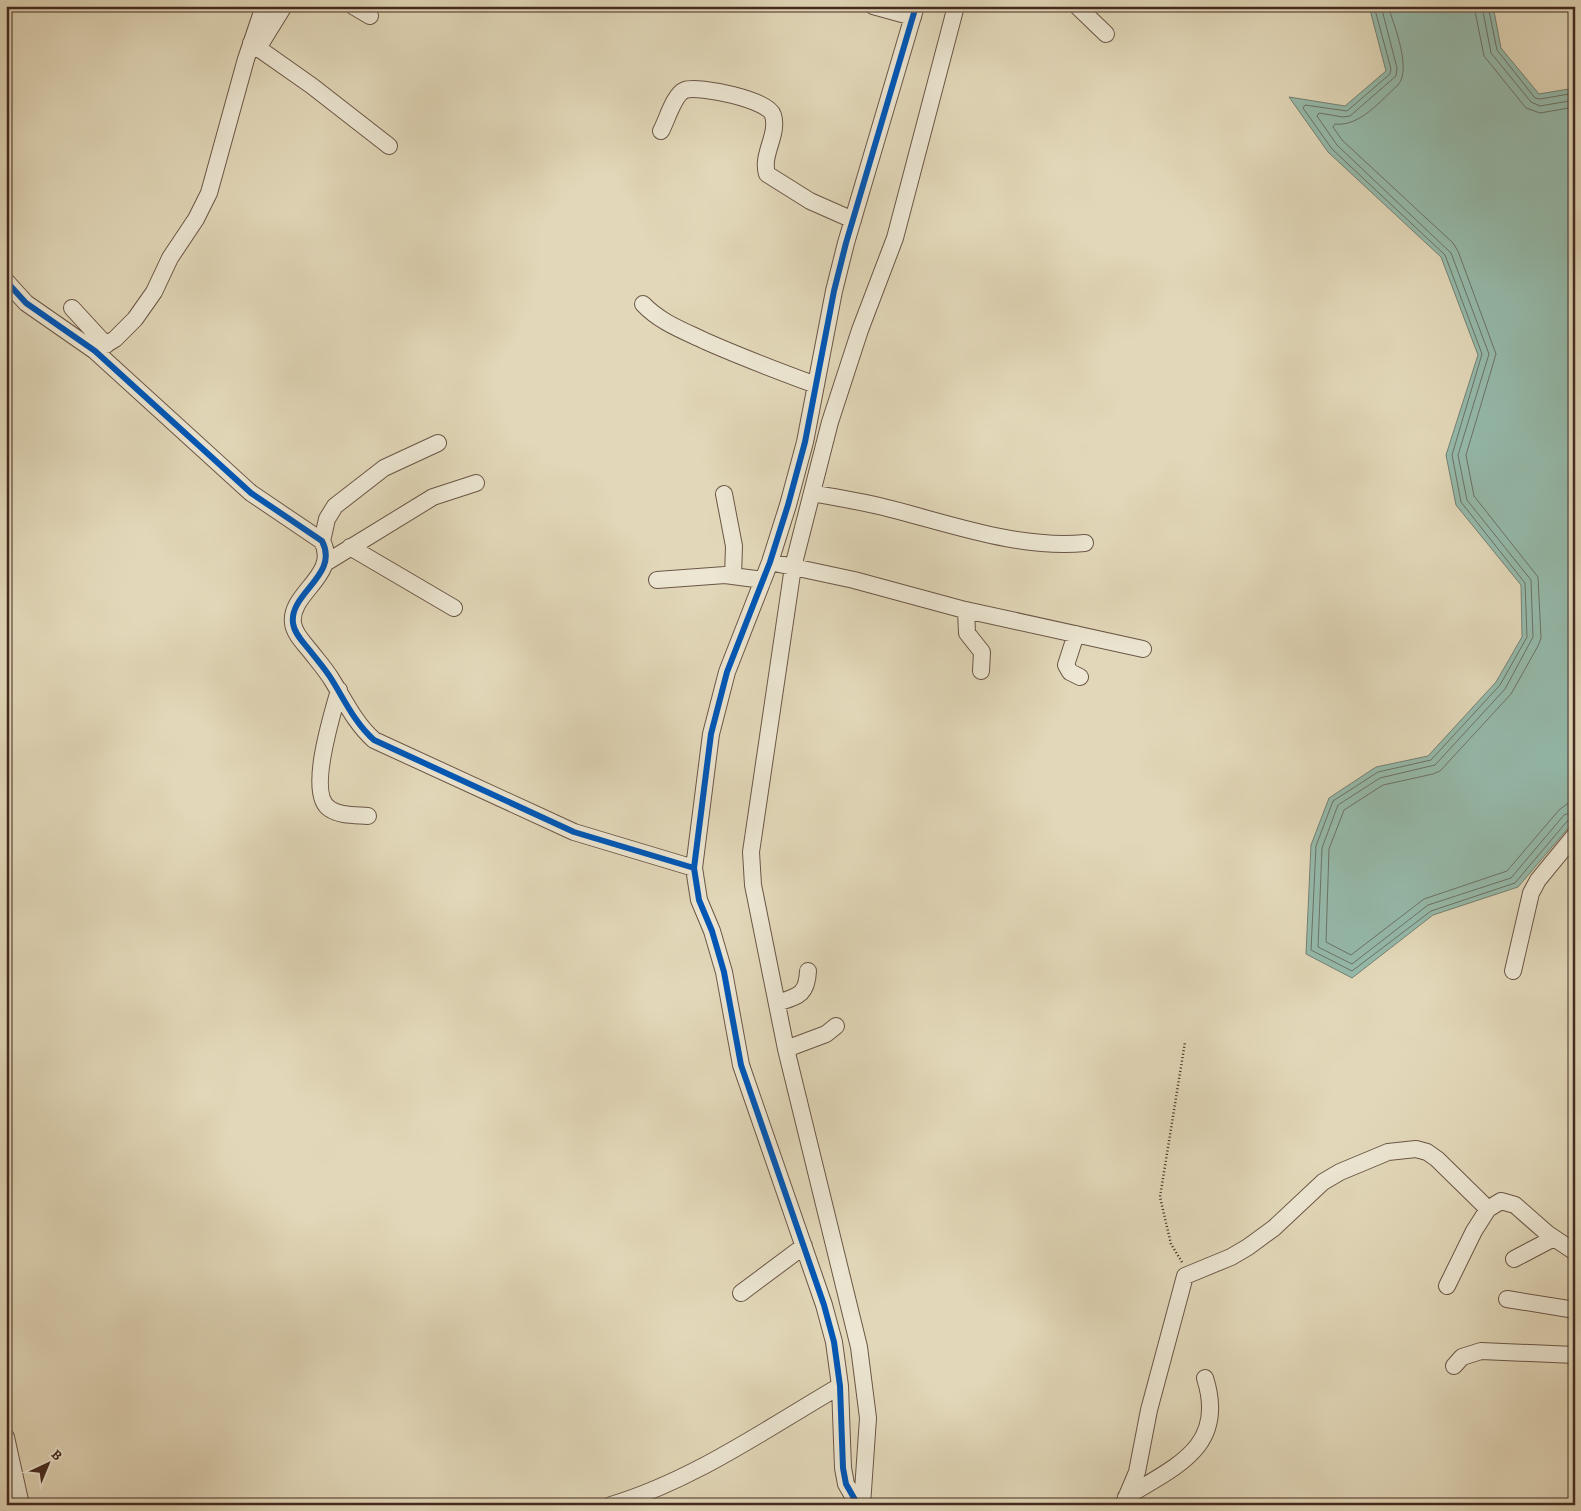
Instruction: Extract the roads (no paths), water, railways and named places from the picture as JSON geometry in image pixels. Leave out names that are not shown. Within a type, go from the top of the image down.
[{"type":"street","points":[[100,348],[135,319],[154,292],[170,258],[200,211],[209,193],[255,46],[264,6]]},
{"type":"street","points":[[255,46],[284,6]]},
{"type":"street","points":[[353,6],[370,16]]},
{"type":"street","points":[[858,1503],[868,1418],[859,1347],[786,1049],[753,885],[751,852],[782,564],[834,291],[914,12],[873,6]]},
{"type":"street","points":[[858,1503],[846,1484],[842,1468],[840,1386],[834,1342],[804,1246],[741,1065],[724,972],[712,931],[699,900],[694,868],[712,734],[728,672],[763,580],[782,564],[812,494],[830,422],[860,330],[895,238],[956,6]]},
{"type":"street","points":[[1077,6],[1106,34]]},
{"type":"street","points":[[255,46],[312,86],[389,146]]},
{"type":"street","points":[[661,131],[672,111],[675,98],[685,90],[699,88],[754,100],[770,108],[775,126],[764,164],[767,174],[810,201],[853,220]]},
{"type":"street","points":[[6,281],[26,303],[100,348]]},
{"type":"street","points":[[643,304],[655,317],[685,332],[746,360],[816,385]]},
{"type":"street","points":[[72,308],[100,348],[251,493],[322,542],[327,551],[327,562]]},
{"type":"street","points":[[322,542],[327,519],[335,506],[384,468],[438,444]]},
{"type":"street","points":[[476,483],[433,497],[327,562],[297,607],[292,622],[296,633],[339,690],[360,728],[374,740],[574,832],[694,868]]},
{"type":"street","points":[[724,494],[734,546],[733,576]]},
{"type":"street","points":[[812,494],[888,508],[974,532],[1060,545],[1086,543]]},
{"type":"street","points":[[350,547],[454,608]]},
{"type":"street","points":[[782,564],[854,580],[966,610],[1143,649]]},
{"type":"street","points":[[658,580],[733,576],[763,580]]},
{"type":"street","points":[[966,610],[967,633],[982,652],[981,671]]},
{"type":"street","points":[[1076,634],[1066,665],[1070,672],[1080,677]]},
{"type":"street","points":[[339,690],[326,738],[320,786],[328,809],[368,816]]},
{"type":"street","points":[[1513,971],[1531,893],[1538,880],[1575,835]]},
{"type":"street","points":[[777,1003],[802,993],[807,984],[808,971]]},
{"type":"street","points":[[786,1049],[826,1034],[836,1026]]},
{"type":"street","points":[[1125,1501],[1137,1472],[1149,1410],[1182,1282],[1189,1273],[1231,1257],[1248,1247],[1274,1228],[1323,1182],[1348,1168],[1388,1152],[1416,1149],[1427,1152],[1437,1159],[1488,1209]]},
{"type":"street","points":[[1447,1286],[1488,1209],[1501,1201],[1515,1205],[1554,1238],[1575,1252]]},
{"type":"street","points":[[1514,1259],[1554,1238]]},
{"type":"street","points":[[741,1293],[804,1246]]},
{"type":"street","points":[[1507,1299],[1575,1310]]},
{"type":"street","points":[[1454,1366],[1462,1357],[1481,1351],[1575,1355]]},
{"type":"street","points":[[1125,1501],[1196,1450],[1208,1429],[1212,1400],[1206,1378]]},
{"type":"street","points":[[611,1505],[640,1496],[691,1473],[840,1386]]},
{"type":"street","points":[[6,1437],[21,1505]]},
{"type":"water","points":[[1369,6],[1493,6],[1501,48],[1539,94],[1575,88],[1575,820],[1518,887],[1433,915],[1352,978],[1306,954],[1311,845],[1329,798],[1376,767],[1428,756],[1496,682],[1522,637],[1521,585],[1456,505],[1446,455],[1478,355],[1441,257],[1328,152],[1289,97],[1345,106],[1386,71]]}]
